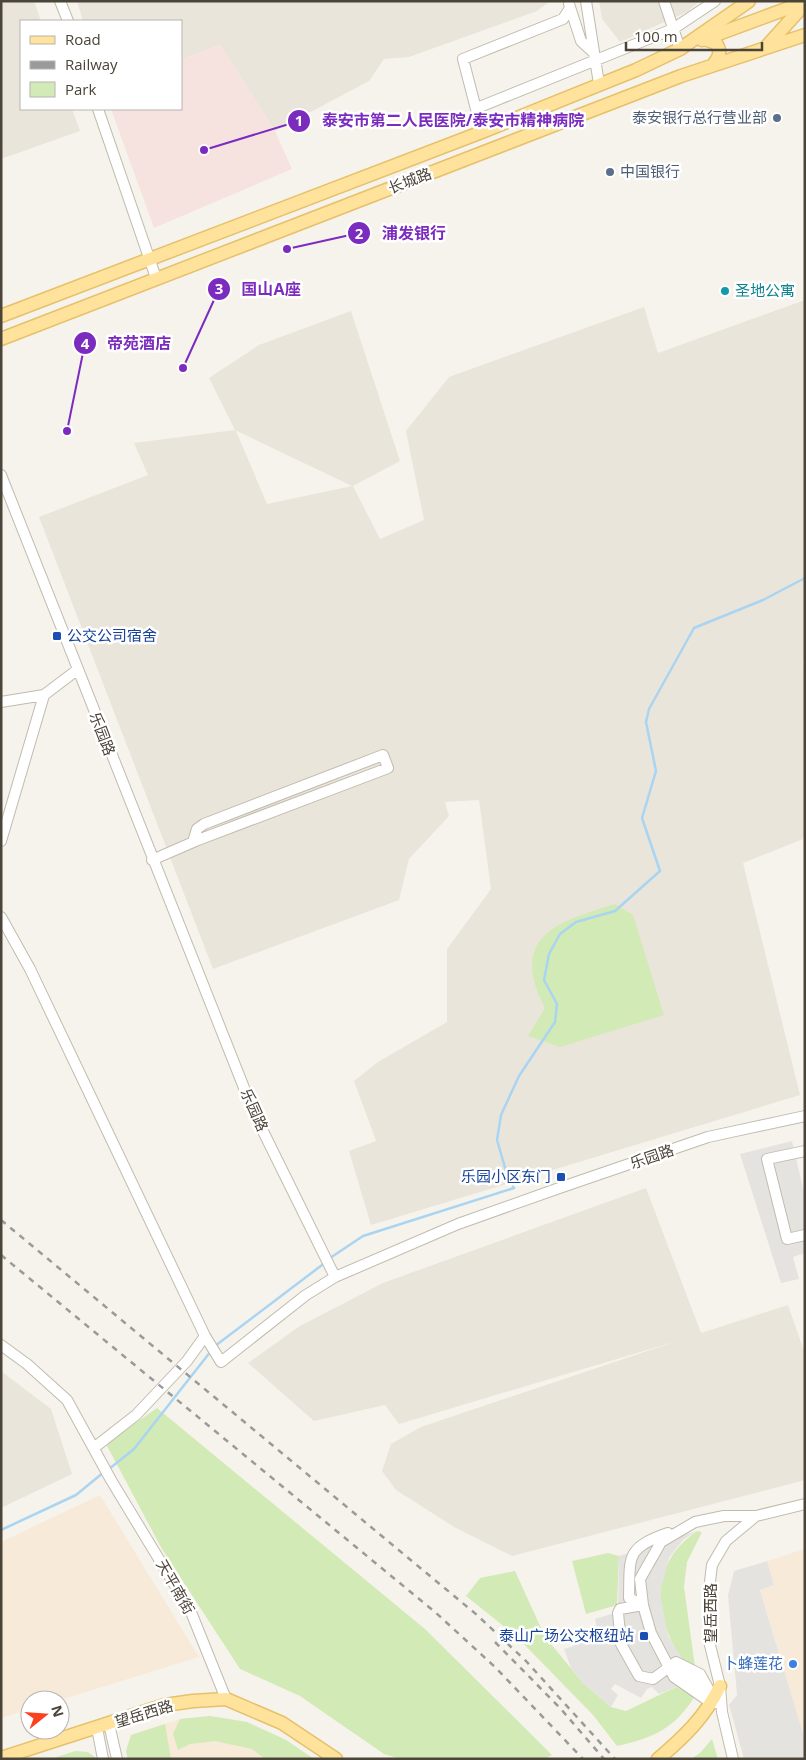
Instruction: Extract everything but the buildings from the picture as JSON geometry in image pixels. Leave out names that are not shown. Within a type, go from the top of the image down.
[{"type":"main road","name":"长城路","points":[[1,316],[482,132],[599,84],[680,49],[749,1]]},
{"type":"main road","name":"长城路","points":[[1,339],[713,65],[766,47],[805,3]]},
{"type":"main road","points":[[680,49],[805,3]]},
{"type":"main road","points":[[766,47],[805,35]]},
{"type":"main road","points":[[704,39],[716,43],[720,49],[720,57],[713,65]]},
{"type":"main road","points":[[658,1759],[687,1734],[714,1699],[720,1686]]},
{"type":"main road","name":"望岳西路","points":[[1,1758],[165,1705],[226,1699],[282,1723],[336,1759]]},
{"type":"street","points":[[60,1],[68,20]]},
{"type":"street","points":[[586,1],[599,84]]},
{"type":"street","points":[[664,1],[680,49]]},
{"type":"street","points":[[477,108],[595,57],[673,29],[715,1]]},
{"type":"street","points":[[569,4],[581,41],[595,57]]},
{"type":"street","points":[[482,132],[477,108],[462,59],[563,19],[569,4]]},
{"type":"street","points":[[98,110],[156,278]]},
{"type":"street","name":"乐园路","points":[[1,475],[152,860],[254,1113],[333,1273],[458,1224],[708,1137],[805,1116]]},
{"type":"street","points":[[1,702],[44,695],[77,670]]},
{"type":"street","points":[[1,841],[44,695]]},
{"type":"street","points":[[152,860],[193,842],[388,768],[384,755],[204,824],[197,829],[193,842]]},
{"type":"street","points":[[1,917],[30,969],[208,1340],[221,1362],[333,1273]]},
{"type":"street","points":[[805,1152],[767,1160],[786,1239],[805,1235]]},
{"type":"street","points":[[1,1345],[27,1364],[67,1400],[94,1447],[136,1415],[208,1340]]},
{"type":"street","name":"天平南街","points":[[94,1447],[111,1480],[191,1612],[226,1699]]},
{"type":"street","name":"望岳西路","points":[[733,1759],[722,1712],[720,1686],[709,1641],[708,1598],[712,1565],[726,1541],[756,1516],[805,1504]]},
{"type":"street","points":[[722,1712],[714,1699],[690,1679],[669,1666],[651,1633],[643,1605],[640,1579],[661,1542],[695,1522],[724,1516],[756,1516]]},
{"type":"street","points":[[643,1605],[629,1598],[630,1560],[643,1542],[688,1526]]},
{"type":"street","points":[[643,1605],[620,1608],[618,1612],[621,1644],[639,1676],[653,1679],[669,1666]]},
{"type":"street","points":[[103,1726],[104,1759]]},
{"type":"street","points":[[103,1726],[117,1759]]},
{"type":"shaded area","points":[[1,1],[34,1],[41,20],[20,20],[20,110],[72,110],[80,131],[1,159]]},
{"type":"shaded area","points":[[77,1],[550,1],[537,11],[409,57],[384,59],[369,81],[275,131],[220,45],[182,60],[182,20],[83,20]]},
{"type":"shaded area","points":[[599,1],[700,1],[687,12],[620,42],[602,19]]},
{"type":"shaded area","points":[[220,45],[275,131],[292,169],[154,228],[111,110],[182,110],[182,60]]},
{"type":"shaded area","points":[[805,300],[805,654],[803,662],[805,672],[805,830],[803,839],[743,863],[800,1095],[371,1225],[349,1151],[376,1141],[354,1081],[378,1062],[447,1022],[447,949],[491,889],[479,800],[445,802],[449,816],[409,859],[399,900],[213,969],[39,517],[148,475],[134,443],[235,430],[209,378],[259,345],[351,311],[400,461],[353,486],[380,539],[424,520],[406,431],[449,377],[644,307],[658,353]],"holes":[[[237,431],[352,486],[267,504]]]},
{"type":"shaded area","points":[[792,1141],[805,1197],[805,1253],[793,1257],[799,1279],[781,1283],[740,1154]]},
{"type":"shaded area","points":[[646,1188],[701,1333],[788,1305],[805,1354],[805,1480],[512,1556],[454,1527],[396,1490],[382,1471],[391,1444],[421,1427],[677,1341],[399,1424],[385,1405],[314,1421],[248,1363],[300,1326],[383,1283]]},
{"type":"shaded area","points":[[1,1371],[51,1409],[72,1474],[1,1508]]},
{"type":"shaded area","points":[[100,1495],[199,1657],[70,1697],[70,1690],[20,1690],[20,1712],[1,1718],[1,1542]]},
{"type":"shaded area","points":[[697,1531],[683,1540],[669,1558],[660,1593],[668,1636],[688,1667],[695,1696],[676,1687],[659,1694],[652,1687],[647,1689],[641,1698],[615,1684],[611,1689],[618,1695],[611,1707],[583,1683],[571,1668],[564,1649],[574,1646],[573,1641],[598,1633],[595,1619],[618,1612],[619,1556]]},
{"type":"shaded area","name":"卜蜂莲花","points":[[805,1549],[805,1740],[760,1589],[774,1585],[767,1561]]},
{"type":"shaded area","points":[[767,1561],[774,1585],[760,1590],[805,1740],[805,1759],[744,1759],[729,1705],[737,1695],[728,1595],[734,1571]]},
{"type":"shaded area","points":[[210,1716],[247,1722],[286,1740],[314,1759],[128,1759],[126,1751],[131,1735],[180,1719]]},
{"type":"green space","points":[[615,904],[633,915],[664,1015],[560,1047],[528,1036],[545,1008],[535,984],[532,964],[535,949],[544,936],[557,926]]},
{"type":"green space","points":[[157,1408],[425,1629],[552,1755],[544,1759],[401,1759],[384,1754],[300,1696],[240,1669],[162,1549],[106,1444]]},
{"type":"green space","points":[[697,1531],[702,1532],[687,1562],[684,1587],[695,1667],[688,1667],[676,1650],[667,1632],[660,1596],[663,1578],[669,1561],[681,1545]]},
{"type":"green space","points":[[608,1553],[619,1556],[617,1605],[586,1614],[572,1561]]},
{"type":"green space","points":[[515,1571],[541,1628],[551,1644],[583,1683],[611,1707],[626,1711],[676,1687],[695,1696],[680,1716],[653,1735],[617,1746],[593,1715],[516,1636],[466,1596],[480,1578]]},
{"type":"green space","points":[[210,1716],[247,1722],[286,1740],[314,1759],[265,1759],[252,1749],[215,1741],[190,1744],[178,1750],[173,1734],[180,1719]]},
{"type":"green space","points":[[165,1724],[171,1759],[128,1759],[126,1751],[131,1735]]},
{"type":"green space","points":[[712,1739],[718,1759],[691,1759],[700,1753]]},
{"type":"green space","points":[[75,1751],[88,1752],[97,1759],[51,1759]]},
{"type":"waterway","points":[[330,1258],[363,1236],[514,1188],[506,1171],[497,1140],[501,1115],[519,1076],[555,1022],[557,1004],[544,980],[549,954],[560,934],[576,922],[615,911],[660,871],[642,818],[656,771],[646,722],[649,709],[694,628],[763,600],[805,578]]},
{"type":"waterway","points":[[215,1346],[326,1262]]},
{"type":"waterway","points":[[109,1469],[134,1449],[211,1351]]},
{"type":"waterway","points":[[1,1530],[76,1495],[104,1472]]},
{"type":"railway","points":[[1,1220],[477,1615],[526,1661],[615,1759]]},
{"type":"railway","points":[[1,1255],[435,1612],[495,1667],[583,1759]]},
{"type":"railway","points":[[495,1642],[560,1708],[604,1759]]},
{"type":"place","name":"泰安银行总行营业部","points":[[777,118]]},
{"type":"place","name":"泰安市第二人民医院/泰安市精神病院","points":[[204,150]]},
{"type":"place","name":"中国银行","points":[[610,172]]},
{"type":"place","name":"浦发银行","points":[[287,249]]},
{"type":"place","name":"圣地公寓","points":[[725,291]]},
{"type":"place","name":"国山A座","points":[[183,368]]},
{"type":"place","name":"帝苑酒店","points":[[67,431]]},
{"type":"place","name":"公交公司宿舍","points":[[57,636]]},
{"type":"place","name":"乐园小区东门","points":[[561,1177]]},
{"type":"place","name":"泰山广场公交枢纽站","points":[[644,1636]]},
{"type":"place","name":"卜蜂莲花","points":[[793,1664]]}]
